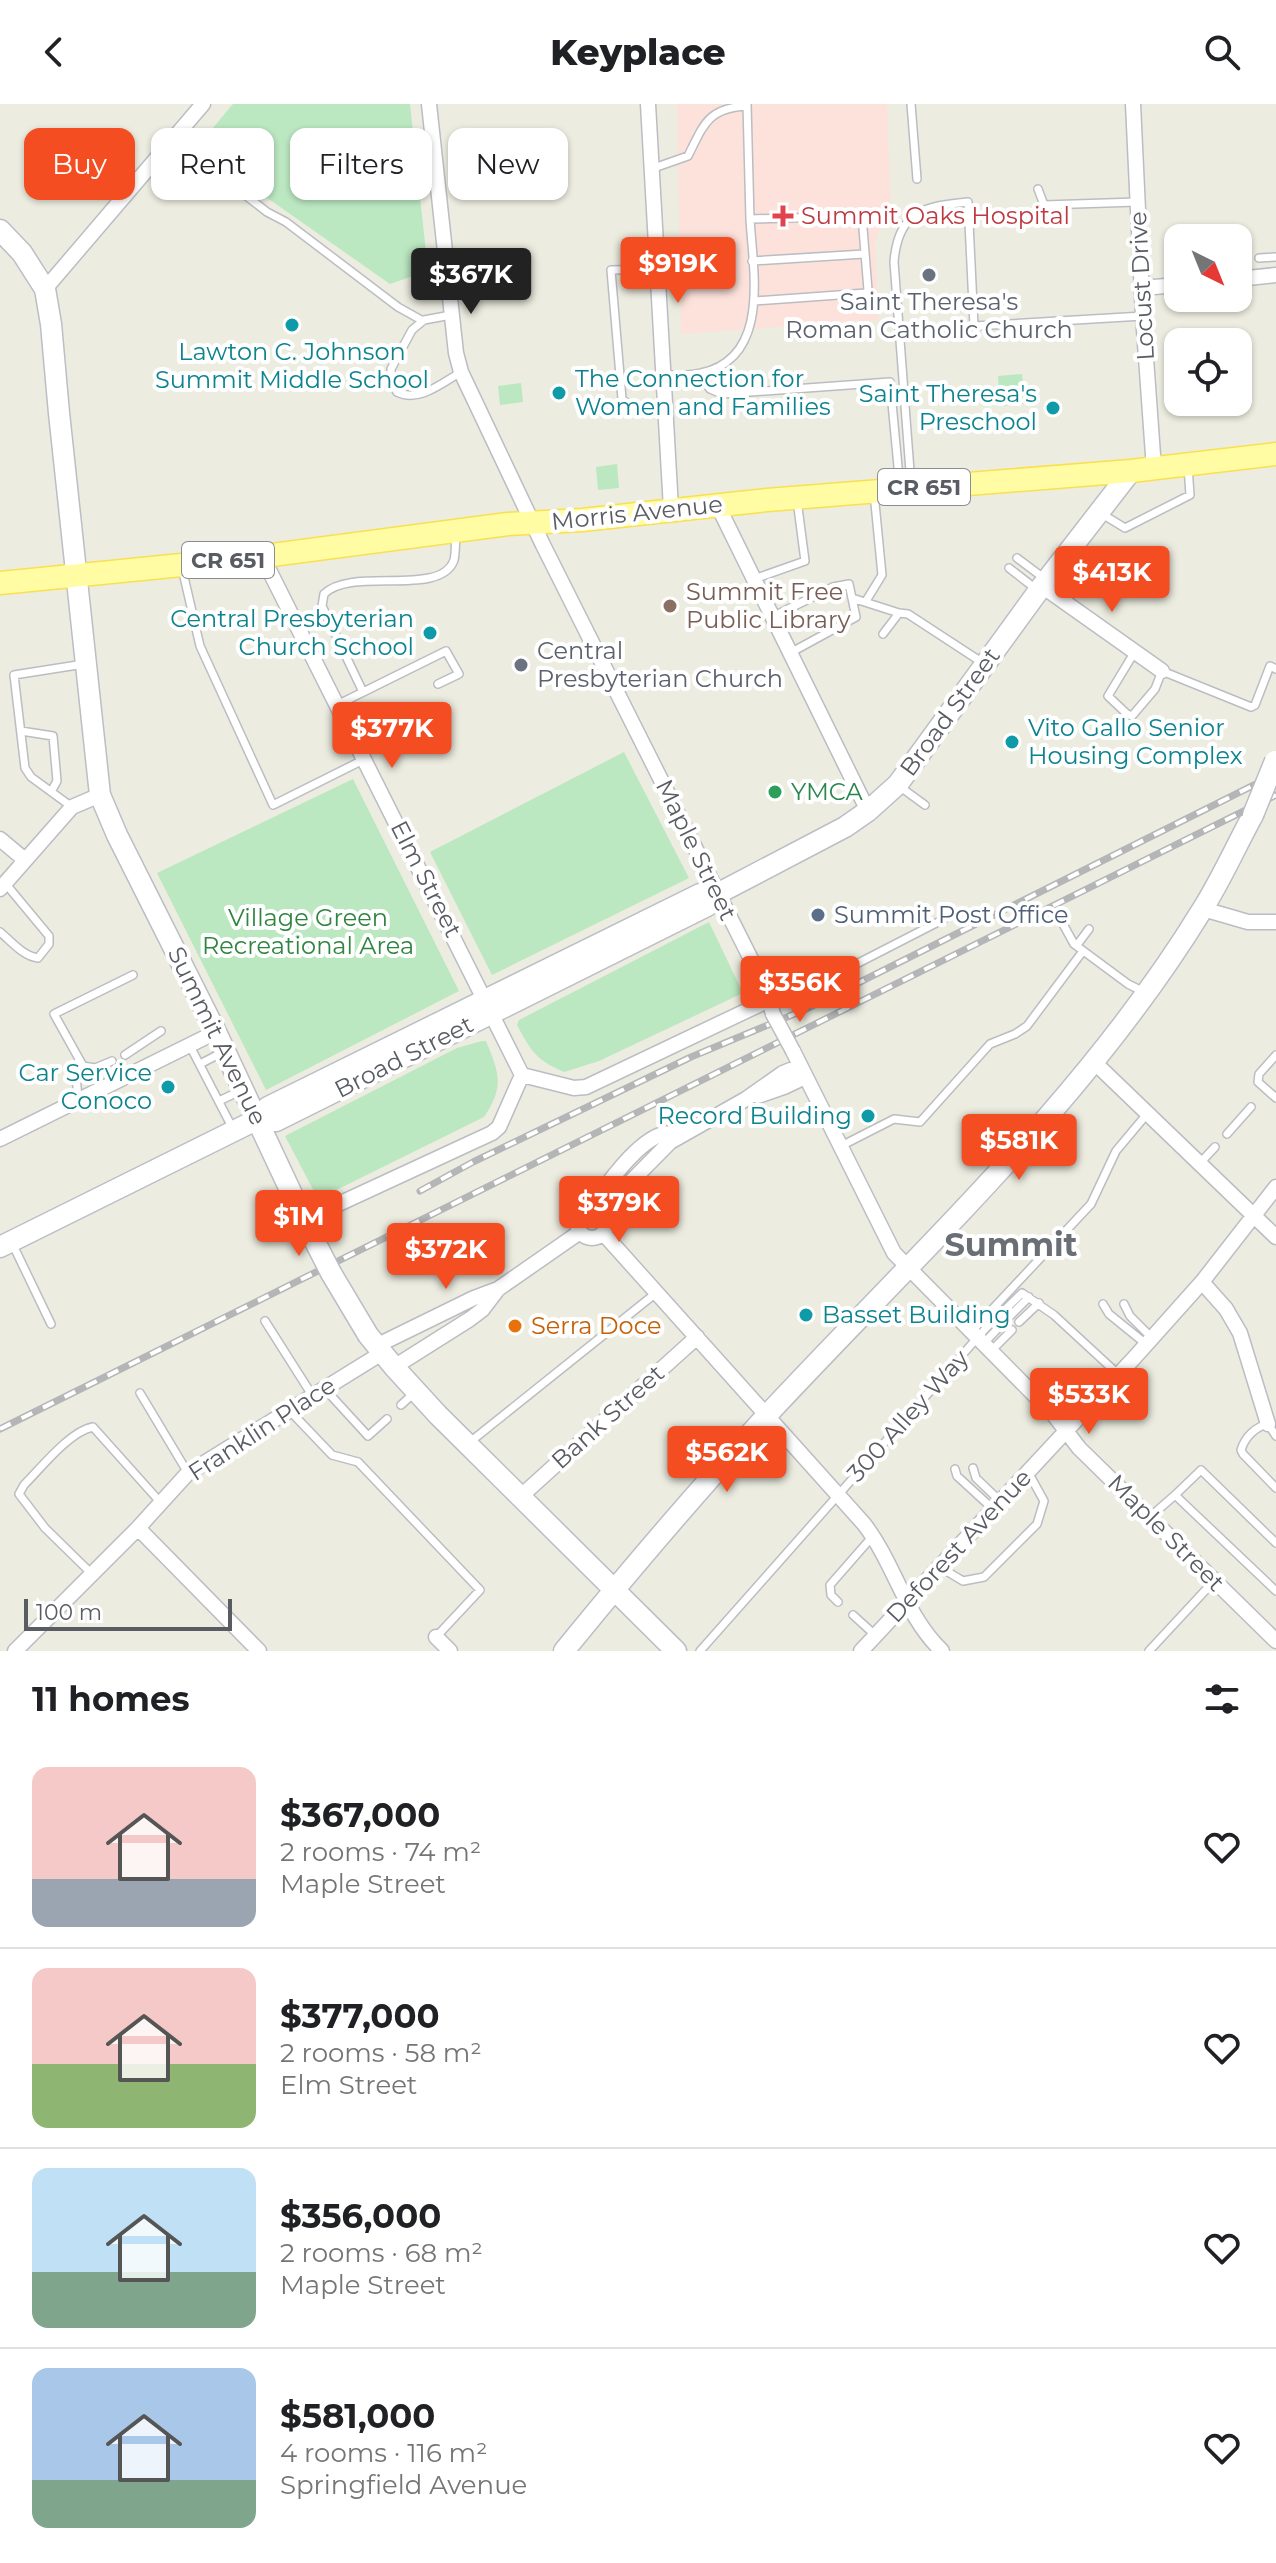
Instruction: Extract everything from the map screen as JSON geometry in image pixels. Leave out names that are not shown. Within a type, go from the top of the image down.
[{"type":"main road","points":[[0,230],[22,253],[45,289]]},
{"type":"main road","name":"Summit Avenue","points":[[45,289],[100,795],[117,835],[244,1089],[331,1273],[409,1398],[468,1444],[676,1651]]},
{"type":"main road","name":"Morris Avenue","points":[[0,583],[717,504],[1154,469],[1276,454]]},
{"type":"main road","name":"Broad Street","points":[[6,1244],[258,1119],[276,1121],[700,894],[717,894],[816,844],[868,811],[898,784],[1042,586],[1131,471]]},
{"type":"main road","points":[[564,1651],[767,1415],[993,1178],[1093,1061],[1203,909],[1253,815],[1275,760]]},
{"type":"street","points":[[182,128],[203,104]]},
{"type":"street","name":"Maple Street","points":[[429,104],[451,315],[461,372],[533,524],[766,989],[771,1007],[802,1071],[894,1253],[1068,1431],[1079,1448],[1276,1641]]},
{"type":"street","points":[[648,104],[671,509]]},
{"type":"street","name":"Locust Drive","points":[[1133,104],[1154,469]]},
{"type":"street","points":[[45,289],[151,165]]},
{"type":"street","points":[[1252,278],[1276,275]]},
{"type":"street","points":[[1142,288],[1164,286]]},
{"type":"street","points":[[717,504],[868,811]]},
{"type":"street","name":"Elm Street","points":[[262,556],[522,1075]]},
{"type":"street","points":[[1042,586],[1162,671]]},
{"type":"street","points":[[2,886],[72,807],[100,795]]},
{"type":"street","points":[[0,839],[25,860]]},
{"type":"street","points":[[1203,909],[1239,920],[1276,922]]},
{"type":"street","points":[[305,1222],[492,1133],[499,1127],[522,1075],[574,1088],[586,1087],[771,1007]]},
{"type":"street","points":[[0,1139],[216,1032]]},
{"type":"street","points":[[1093,1061],[1276,1237]]},
{"type":"street","points":[[603,1233],[589,1238],[580,1232],[577,1218],[583,1210],[597,1209],[683,1133],[746,1099],[784,1087],[802,1071]]},
{"type":"street","name":"Deforest Avenue","points":[[861,1651],[1119,1375],[1202,1282],[1276,1187]]},
{"type":"street","points":[[597,1209],[607,1219],[603,1233]]},
{"type":"street","points":[[384,1355],[474,1298],[498,1289],[580,1232]]},
{"type":"street","points":[[603,1233],[873,1535],[919,1624],[942,1651]]},
{"type":"street","points":[[1202,1282],[1226,1309],[1240,1333],[1272,1430]]},
{"type":"street","points":[[384,1355],[470,1319],[482,1310],[498,1289]]},
{"type":"street","name":"Bank Street","points":[[520,1497],[697,1337]]},
{"type":"street","name":"Franklin Place","points":[[17,1650],[188,1473],[289,1409],[384,1355]]},
{"type":"street","points":[[138,1528],[259,1651]]},
{"type":"lane","points":[[911,104],[917,179]]},
{"type":"lane","points":[[651,169],[688,156],[704,124],[725,107],[747,105],[755,301],[748,335],[738,351],[721,366],[699,374],[664,375]]},
{"type":"lane","points":[[1038,189],[1044,205],[1137,202]]},
{"type":"lane","points":[[252,200],[286,222],[398,307],[423,321]]},
{"type":"lane","points":[[906,489],[894,262],[902,230],[910,218],[923,209],[968,202],[974,326],[1143,316]]},
{"type":"lane","points":[[750,219],[859,215],[864,221],[866,293],[755,301]]},
{"type":"lane","points":[[752,261],[864,254]]},
{"type":"lane","points":[[1259,258],[1276,257]]},
{"type":"lane","points":[[657,269],[611,270],[622,399],[631,407],[665,404]]},
{"type":"lane","points":[[451,315],[423,321],[412,330],[391,369],[393,387],[402,394],[413,396],[461,372]]},
{"type":"lane","points":[[699,374],[710,389],[722,394],[890,382],[906,489]]},
{"type":"lane","points":[[1099,512],[1125,528],[1190,495],[1188,465]]},
{"type":"lane","points":[[866,601],[882,575],[874,491]]},
{"type":"lane","points":[[754,579],[805,561],[797,497]]},
{"type":"lane","points":[[363,692],[322,606],[324,594],[340,584],[421,579],[443,573],[454,560],[456,531]]},
{"type":"lane","points":[[1017,558],[1042,586]]},
{"type":"lane","points":[[181,564],[200,646],[273,805],[365,759]]},
{"type":"lane","points":[[1009,568],[1042,586]]},
{"type":"lane","points":[[772,617],[833,587],[849,584],[856,617],[790,653]]},
{"type":"lane","points":[[852,598],[908,614],[985,665]]},
{"type":"lane","points":[[883,634],[899,613]]},
{"type":"lane","points":[[337,705],[446,651],[459,674],[438,684]]},
{"type":"lane","points":[[1134,653],[1108,694],[1111,701],[1132,716],[1155,689],[1162,671],[1251,707],[1255,705],[1270,666],[1276,669]]},
{"type":"lane","points":[[72,807],[27,772],[14,675],[86,664]]},
{"type":"lane","points":[[21,731],[53,736],[57,781],[52,790]]},
{"type":"lane","points":[[898,784],[925,805]]},
{"type":"lane","points":[[0,932],[35,959],[49,944],[49,936],[2,886]]},
{"type":"lane","points":[[1058,915],[1080,948],[1145,993]]},
{"type":"lane","points":[[771,1007],[944,919]]},
{"type":"lane","points":[[841,1146],[894,1119],[920,1122],[990,1044],[1027,1026],[1080,948],[1089,929]]},
{"type":"lane","points":[[112,1061],[95,1068],[78,1062],[54,1014],[133,975]]},
{"type":"lane","points":[[125,1055],[161,1031]]},
{"type":"lane","points":[[190,1046],[234,1131]]},
{"type":"lane","points":[[200,1064],[225,1051]]},
{"type":"lane","points":[[1276,1055],[1259,1074],[1258,1082],[1276,1098]]},
{"type":"lane","points":[[78,1062],[78,1099]]},
{"type":"lane","points":[[219,1101],[244,1089]]},
{"type":"lane","points":[[1227,1134],[1251,1107]]},
{"type":"lane","points":[[981,1341],[1091,1204],[1116,1151],[1147,1114]]},
{"type":"lane","points":[[1200,1163],[1215,1147]]},
{"type":"lane","points":[[6,1244],[51,1324]]},
{"type":"lane","points":[[468,1444],[656,1293]]},
{"type":"lane","points":[[981,1341],[1022,1293],[1039,1303],[1119,1375]]},
{"type":"lane","points":[[1010,1316],[1029,1297]]},
{"type":"lane","points":[[1019,1322],[1039,1303]]},
{"type":"lane","points":[[1103,1304],[1109,1314],[1133,1335],[1149,1341]]},
{"type":"lane","points":[[1124,1304],[1125,1310],[1149,1341]]},
{"type":"lane","points":[[265,1321],[318,1392],[368,1436],[387,1419]]},
{"type":"lane","points":[[981,1341],[1004,1322]]},
{"type":"lane","points":[[981,1341],[1012,1330]]},
{"type":"lane","name":"300 Alley Way","points":[[700,1651],[837,1495],[981,1341]]},
{"type":"lane","points":[[140,1393],[188,1473]]},
{"type":"lane","points":[[289,1409],[332,1455],[358,1462],[480,1590],[443,1646]]},
{"type":"lane","points":[[1272,1430],[1259,1426],[1241,1450],[1276,1488]]},
{"type":"lane","points":[[92,1574],[51,1534],[19,1494],[24,1485],[70,1439],[82,1429],[93,1427],[161,1503]]},
{"type":"lane","points":[[973,1468],[976,1478],[996,1505]]},
{"type":"lane","points":[[955,1469],[957,1476],[996,1505]]},
{"type":"lane","points":[[1150,1517],[1201,1470],[1276,1543]]},
{"type":"lane","points":[[938,1566],[963,1581],[984,1577],[1037,1524],[1044,1501],[1028,1472]]},
{"type":"lane","points":[[1175,1495],[1276,1591]]},
{"type":"lane","points":[[838,1602],[831,1595],[830,1585],[873,1535]]},
{"type":"lane","points":[[1149,1651],[1214,1581]]},
{"type":"lane","points":[[853,1615],[875,1635]]},
{"type":"shaded area","name":"Summit Oaks Hospital","points":[[677,104],[887,104],[891,211],[875,242],[879,320],[681,334]]},
{"type":"green space","points":[[233,104],[410,104],[413,128],[290,128],[290,200],[420,200],[428,271],[390,284],[270,200],[274,200],[274,128],[213,128]]},
{"type":"green space","points":[[1022,374],[1025,404],[1000,406],[998,376]]},
{"type":"green space","points":[[521,383],[523,402],[500,405],[498,386]]},
{"type":"green space","points":[[617,464],[619,488],[598,490],[596,467]]},
{"type":"green space","points":[[624,752],[689,878],[492,975],[430,852]]},
{"type":"green space","name":"Village Green Recreational Area","points":[[353,779],[459,991],[266,1090],[157,873]]},
{"type":"green space","points":[[709,922],[743,993],[599,1061],[564,1072],[541,1059],[531,1048],[517,1025],[519,1020]]},
{"type":"green space","points":[[486,1041],[498,1079],[495,1097],[484,1117],[318,1199],[285,1136],[457,1048]]},
{"type":"railway","points":[[420,1191],[473,1162],[691,1057],[804,1010],[1276,774]]},
{"type":"railway","points":[[0,1429],[1276,795]]},
{"type":"place","name":"Summit Oaks Hospital","points":[[783,216]]},
{"type":"place","name":"Saint Theresa's Roman Catholic Church","points":[[929,275]]},
{"type":"place","name":"Lawton C. Johnson Summit Middle School","points":[[292,325]]},
{"type":"place","name":"The Connection for Women and Families","points":[[559,393]]},
{"type":"place","name":"Saint Theresa's Preschool","points":[[1053,408]]},
{"type":"place","name":"Summit Free Public Library","points":[[670,606]]},
{"type":"place","name":"Central Presbyterian Church School","points":[[430,633]]},
{"type":"place","name":"Central Presbyterian Church","points":[[521,665]]},
{"type":"place","name":"Vito Gallo Senior Housing Complex","points":[[1012,742]]},
{"type":"place","name":"YMCA","points":[[775,792]]},
{"type":"place","name":"Summit Post Office","points":[[818,915]]},
{"type":"place","name":"Car Service Conoco","points":[[168,1087]]},
{"type":"place","name":"Record Building","points":[[868,1116]]},
{"type":"place","name":"Basset Building","points":[[806,1315]]},
{"type":"place","name":"Serra Doce","points":[[515,1326]]},
{"type":"district","name":"Summit","points":[[1011,1245]]}]
